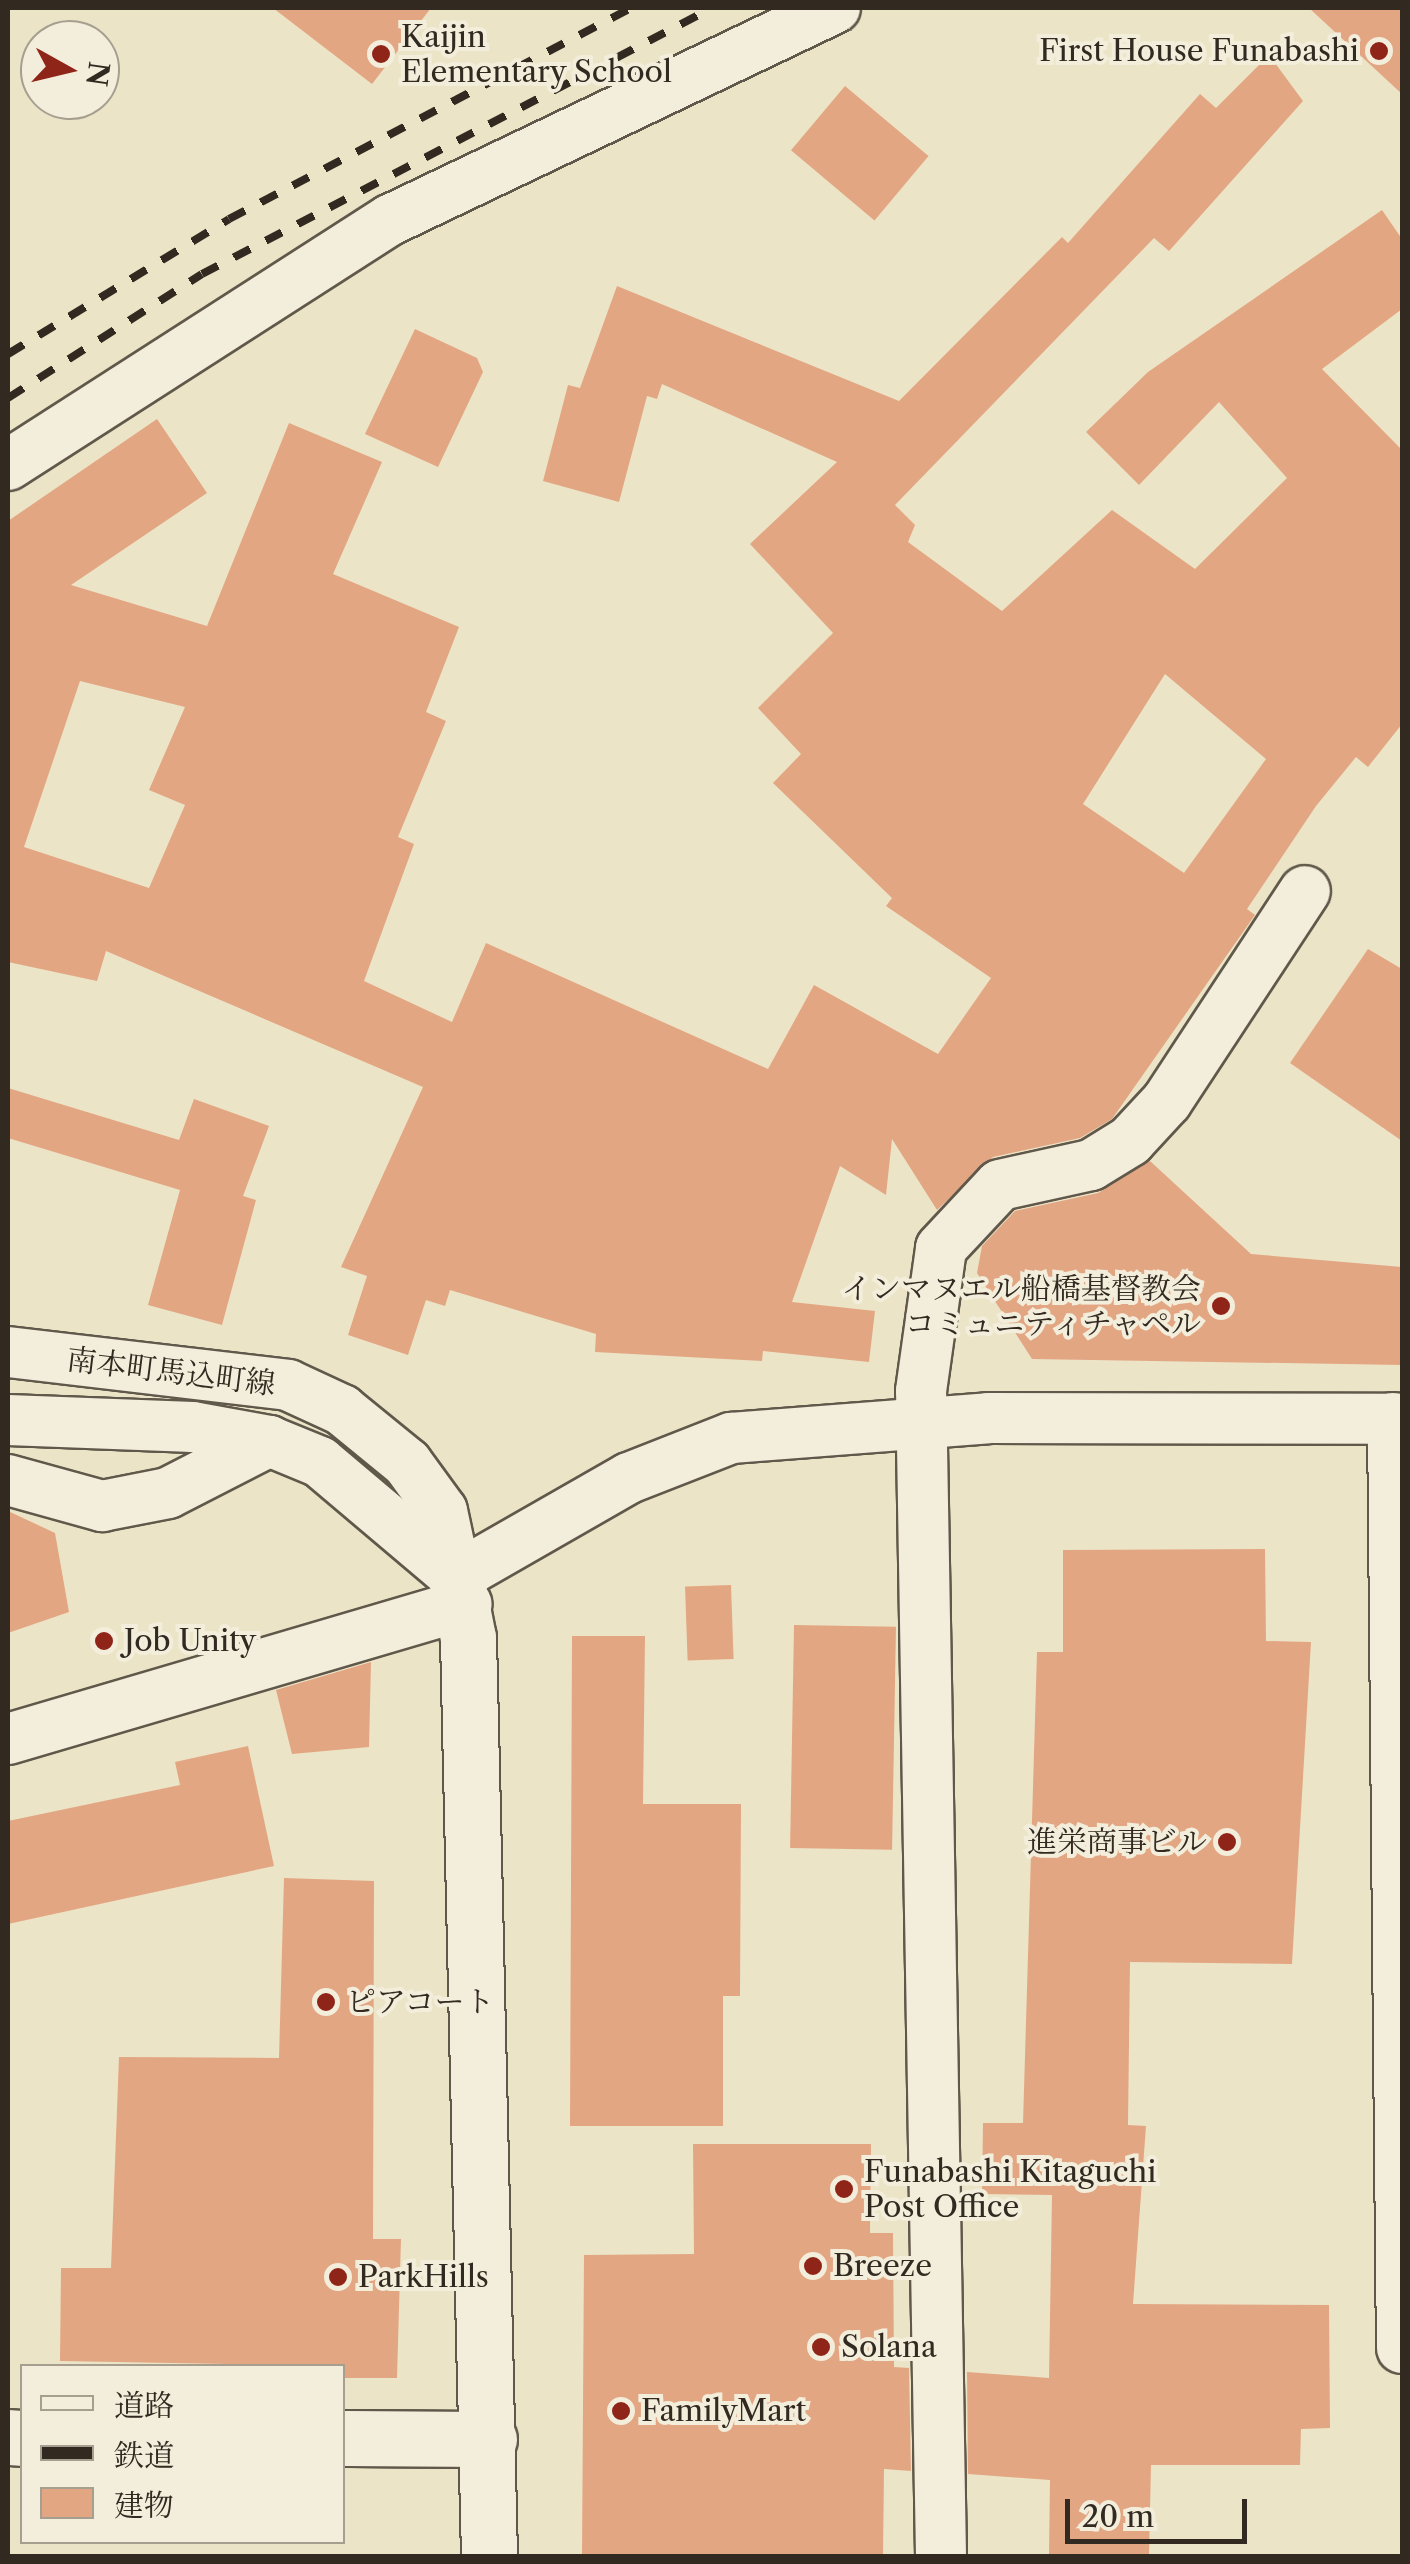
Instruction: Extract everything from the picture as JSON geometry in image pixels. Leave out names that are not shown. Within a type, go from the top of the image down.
[{"type":"street","points":[[8,465],[390,220],[835,8]]},
{"type":"street","points":[[942,2556],[922,1424],[941,1248],[1000,1185],[1091,1165],[1130,1141],[1167,1101],[1305,891]]},
{"type":"street","name":"南本町馬込町線","points":[[8,1352],[288,1385],[342,1410],[406,1463],[442,1511],[462,1590]]},
{"type":"street","points":[[8,1739],[462,1590],[694,1448],[922,1424],[1398,1418],[1402,2348]]},
{"type":"street","name":"南本町馬込町線","points":[[8,1420],[193,1427],[269,1441],[320,1462],[462,1590]]},
{"type":"street","points":[[8,1480],[102,1506],[168,1493],[269,1441]]},
{"type":"street","points":[[462,1590],[489,2439],[489,2556]]},
{"type":"street","points":[[345,2438],[489,2439]]},
{"type":"building","points":[[273,8],[431,8],[372,84]]},
{"type":"building","name":"First House Funabashi","points":[[1309,8],[1402,8],[1402,94]]},
{"type":"building","points":[[1269,55],[1303,101],[1169,251],[1154,238],[895,505],[915,525],[908,542],[1002,611],[1112,510],[1195,569],[1287,478],[1219,402],[1139,485],[1086,432],[1148,372],[1382,210],[1402,239],[1402,309],[1322,369],[1402,450],[1402,724],[1368,767],[1356,757],[1316,806],[1247,909],[1255,915],[1112,1119],[1080,1138],[993,1157],[937,1210],[892,1139],[886,1195],[840,1166],[792,1302],[875,1311],[869,1362],[763,1351],[762,1361],[595,1352],[596,1334],[450,1290],[445,1306],[426,1300],[408,1355],[348,1335],[367,1276],[341,1267],[423,1087],[106,951],[97,981],[8,962],[8,521],[157,419],[207,493],[71,585],[207,626],[289,423],[382,462],[333,574],[459,627],[426,712],[446,721],[398,837],[414,844],[364,981],[452,1022],[486,943],[768,1069],[814,985],[938,1054],[991,978],[886,906],[892,898],[773,783],[801,754],[758,708],[833,633],[750,544],[837,462],[662,384],[657,399],[647,396],[619,502],[543,481],[568,385],[580,388],[617,286],[899,401],[1062,237],[1068,243],[1200,94],[1216,108]],"holes":[[[1165,674],[1266,759],[1184,873],[1083,804]],[[80,681],[185,707],[149,790],[185,805],[149,888],[24,847]]]},
{"type":"building","points":[[845,86],[928,156],[875,220],[791,150]]},
{"type":"building","points":[[415,329],[477,358],[483,372],[438,467],[365,434]]},
{"type":"building","points":[[1368,949],[1402,969],[1402,1141],[1290,1063]]},
{"type":"building","points":[[8,1088],[179,1140],[194,1099],[269,1126],[243,1196],[256,1200],[222,1325],[148,1305],[180,1190],[8,1138]]},
{"type":"building","points":[[1150,1161],[1251,1254],[1402,1267],[1402,1365],[1032,1359],[977,1273],[982,1246],[1015,1211],[1098,1193]]},
{"type":"building","points":[[8,1511],[55,1533],[69,1612],[8,1633]]},
{"type":"building","points":[[1265,1549],[1266,1641],[1311,1642],[1292,1964],[1130,1962],[1128,2125],[1146,2126],[1133,2304],[1329,2305],[1330,2428],[1301,2429],[1300,2465],[1151,2465],[1149,2556],[1049,2556],[1050,2480],[968,2474],[967,2372],[1049,2378],[1052,2195],[982,2194],[983,2123],[1023,2123],[1037,1652],[1063,1652],[1063,1550]]},
{"type":"building","points":[[731,1585],[734,1659],[688,1661],[685,1587]]},
{"type":"building","points":[[794,1625],[896,1627],[892,1850],[790,1848]]},
{"type":"building","points":[[572,1636],[645,1636],[643,1804],[741,1804],[740,1996],[723,1996],[723,2126],[570,2126]]},
{"type":"building","points":[[371,1662],[369,1747],[292,1754],[276,1690]]},
{"type":"building","points":[[248,1746],[274,1866],[8,1924],[8,1821],[180,1785],[175,1762]]},
{"type":"building","points":[[284,1878],[374,1881],[373,2239],[401,2239],[397,2378],[345,2378],[345,2364],[60,2361],[61,2268],[111,2268],[119,2057],[279,2058]]},
{"type":"building","points":[[693,2144],[871,2144],[870,2233],[893,2233],[894,2367],[909,2368],[911,2471],[884,2469],[883,2556],[582,2556],[584,2255],[694,2254]]},
{"type":"railway","points":[[8,354],[229,219],[631,8]]},
{"type":"railway","points":[[8,398],[202,274],[712,8]]},
{"type":"place","name":"First House Funabashi","points":[[1379,51]]},
{"type":"place","name":"Kaijin Elementary School","points":[[381,54]]},
{"type":"place","name":"インマヌエル船橋基督教会 コミュニティチャペル","points":[[1221,1306]]},
{"type":"place","name":"Job Unity","points":[[104,1641]]},
{"type":"place","name":"進栄商事ビル","points":[[1227,1842]]},
{"type":"place","name":"ピアコート","points":[[326,2002]]},
{"type":"place","name":"Funabashi Kitaguchi Post Office","points":[[844,2189]]},
{"type":"place","name":"Breeze","points":[[813,2266]]},
{"type":"place","name":"ParkHills","points":[[338,2277]]},
{"type":"place","name":"Solana","points":[[821,2347]]},
{"type":"place","name":"FamilyMart","points":[[621,2411]]}]
